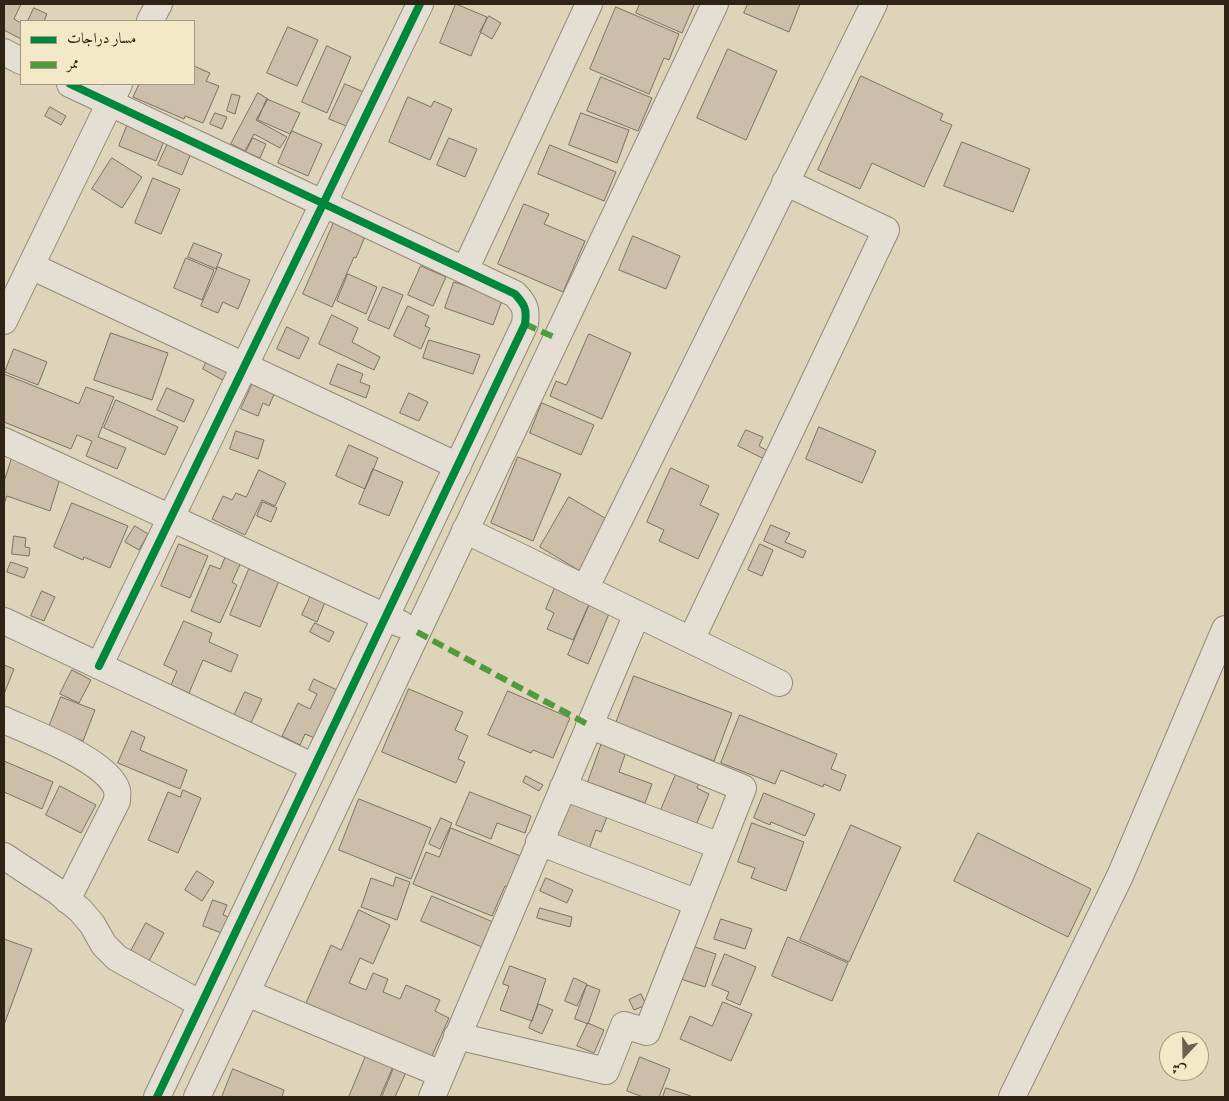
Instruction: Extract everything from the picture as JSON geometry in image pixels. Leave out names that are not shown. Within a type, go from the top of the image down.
[{"type":"street","points":[[150,20],[158,4]]},
{"type":"street","points":[[99,666],[420,4]]},
{"type":"street","points":[[466,270],[590,4]]},
{"type":"street","points":[[197,1097],[715,4]]},
{"type":"street","points":[[585,589],[874,4]]},
{"type":"street","points":[[4,52],[20,60]]},
{"type":"street","points":[[75,85],[115,93],[324,203],[516,294],[526,311],[525,324],[157,1097]]},
{"type":"street","points":[[4,321],[115,93]]},
{"type":"street","points":[[691,640],[886,230],[785,182]]},
{"type":"street","points":[[31,266],[458,466]]},
{"type":"street","points":[[4,441],[417,632]]},
{"type":"street","points":[[465,530],[779,683]]},
{"type":"street","points":[[247,993],[436,1086],[637,614]]},
{"type":"street","points":[[4,621],[314,767]]},
{"type":"street","points":[[1012,1097],[1120,876],[1225,629]]},
{"type":"street","points":[[4,720],[82,756],[96,765],[110,778],[118,791],[117,801],[67,900]]},
{"type":"street","points":[[457,1036],[606,1071],[624,1025],[648,1032],[743,788],[589,725]]},
{"type":"street","points":[[563,787],[720,846]]},
{"type":"street","points":[[539,842],[698,903]]},
{"type":"street","points":[[4,856],[80,910],[92,924],[104,945],[117,958],[201,1004]]},
{"type":"building","points":[[4,4],[21,4],[14,19],[20,22],[20,38],[4,30]]},
{"type":"building","points":[[456,4],[487,17],[471,56],[440,43]]},
{"type":"building","points":[[640,4],[694,5],[682,33],[636,13]]},
{"type":"building","points":[[748,4],[800,4],[789,32],[744,13]]},
{"type":"building","points":[[616,7],[679,34],[669,60],[664,58],[649,94],[590,69]]},
{"type":"building","points":[[34,8],[47,14],[44,20],[28,20]]},
{"type":"building","points":[[489,16],[501,23],[492,39],[480,32]]},
{"type":"building","points":[[288,27],[318,40],[297,86],[267,73]]},
{"type":"building","points":[[327,46],[351,57],[327,113],[302,102]]},
{"type":"building","points":[[728,49],[777,71],[746,140],[697,118]]},
{"type":"building","points":[[195,66],[210,73],[206,81],[219,86],[203,123],[185,116],[184,119],[133,97],[139,85],[195,85]]},
{"type":"building","points":[[861,76],[943,114],[940,120],[952,125],[924,187],[872,163],[860,189],[818,170]]},
{"type":"building","points":[[601,77],[652,98],[638,131],[587,111]]},
{"type":"building","points":[[345,84],[373,96],[358,131],[329,119]]},
{"type":"building","points":[[258,93],[268,99],[256,120],[287,137],[280,148],[254,134],[245,151],[231,144]]},
{"type":"building","points":[[232,94],[240,96],[235,114],[227,111]]},
{"type":"building","points":[[408,97],[431,107],[434,101],[452,109],[430,160],[389,142]]},
{"type":"building","points":[[267,99],[300,113],[290,134],[258,120]]},
{"type":"building","points":[[50,107],[66,116],[61,125],[45,116]]},
{"type":"building","points":[[215,113],[227,117],[222,129],[210,124]]},
{"type":"building","points":[[581,113],[629,130],[617,163],[569,145]]},
{"type":"building","points":[[129,121],[166,136],[156,161],[119,146]]},
{"type":"building","points":[[292,131],[322,144],[308,176],[278,163]]},
{"type":"building","points":[[253,138],[266,144],[260,158],[246,152]]},
{"type":"building","points":[[449,138],[477,149],[465,177],[437,165]]},
{"type":"building","points":[[169,141],[192,151],[182,175],[158,165]]},
{"type":"building","points":[[962,142],[1030,169],[1013,212],[944,186]]},
{"type":"building","points":[[550,145],[616,172],[604,201],[538,174]]},
{"type":"building","points":[[112,158],[142,177],[122,208],[92,189]]},
{"type":"building","points":[[153,178],[180,189],[161,234],[135,223]]},
{"type":"building","points":[[524,204],[549,214],[544,224],[585,241],[563,292],[498,264]]},
{"type":"building","points":[[335,220],[366,234],[332,307],[303,294]]},
{"type":"building","points":[[633,236],[680,256],[666,289],[619,270]]},
{"type":"building","points":[[194,243],[222,254],[216,269],[188,257]]},
{"type":"building","points":[[186,258],[214,270],[202,300],[174,288]]},
{"type":"building","points":[[421,266],[446,277],[433,306],[408,295]]},
{"type":"building","points":[[218,267],[250,280],[238,309],[223,302],[218,313],[201,306]]},
{"type":"building","points":[[348,274],[377,287],[366,314],[337,301]]},
{"type":"building","points":[[454,282],[503,298],[493,325],[445,308]]},
{"type":"building","points":[[383,287],[403,295],[389,329],[368,320]]},
{"type":"building","points":[[408,306],[429,316],[425,326],[430,328],[421,349],[394,336]]},
{"type":"building","points":[[332,315],[358,328],[352,342],[380,357],[374,370],[319,344]]},
{"type":"building","points":[[287,327],[309,338],[299,359],[277,349]]},
{"type":"building","points":[[111,333],[168,353],[152,400],[94,380]]},
{"type":"building","points":[[589,334],[631,353],[602,419],[550,396],[556,381],[566,385]]},
{"type":"building","points":[[429,340],[480,355],[473,374],[423,358]]},
{"type":"building","points":[[14,349],[47,362],[38,385],[5,372]]},
{"type":"building","points":[[209,357],[232,369],[226,382],[203,369]]},
{"type":"building","points":[[338,364],[363,374],[360,382],[370,386],[366,398],[330,384]]},
{"type":"building","points":[[4,374],[79,404],[86,387],[114,397],[98,437],[126,448],[117,469],[86,456],[92,441],[77,435],[71,449],[4,422]]},
{"type":"building","points":[[255,378],[277,387],[269,406],[263,403],[258,416],[241,409]]},
{"type":"building","points":[[167,388],[194,400],[184,422],[157,410]]},
{"type":"building","points":[[409,393],[428,402],[419,421],[400,413]]},
{"type":"building","points":[[116,400],[178,427],[165,455],[104,428]]},
{"type":"building","points":[[542,403],[594,425],[581,455],[530,433]]},
{"type":"building","points":[[819,427],[876,451],[862,483],[806,459]]},
{"type":"building","points":[[746,430],[763,437],[759,446],[768,451],[764,459],[738,446]]},
{"type":"building","points":[[236,431],[264,440],[258,459],[230,449]]},
{"type":"building","points":[[349,445],[378,458],[365,489],[336,476]]},
{"type":"building","points":[[13,455],[62,472],[50,511],[7,496],[4,504],[4,482]]},
{"type":"building","points":[[518,457],[561,474],[533,541],[491,523]]},
{"type":"building","points":[[671,468],[709,486],[700,505],[719,514],[698,559],[659,541],[664,530],[647,522]]},
{"type":"building","points":[[373,469],[403,482],[389,516],[359,504]]},
{"type":"building","points":[[259,470],[286,483],[275,506],[262,500],[245,535],[212,519],[223,496],[232,500],[236,493],[246,497]]},
{"type":"building","points":[[569,497],[610,521],[580,571],[540,547]]},
{"type":"building","points":[[263,502],[277,508],[271,522],[257,516]]},
{"type":"building","points":[[72,503],[128,526],[110,568],[84,557],[83,560],[54,547]]},
{"type":"building","points":[[771,525],[790,533],[785,542],[806,551],[803,558],[764,541]]},
{"type":"building","points":[[135,526],[148,534],[139,550],[125,542]]},
{"type":"building","points":[[14,536],[26,538],[25,547],[30,548],[29,556],[12,554]]},
{"type":"building","points":[[179,544],[208,556],[190,598],[161,586]]},
{"type":"building","points":[[760,544],[773,550],[762,576],[748,570]]},
{"type":"building","points":[[227,553],[242,560],[232,582],[237,585],[220,623],[191,611],[210,565],[220,569]]},
{"type":"building","points":[[11,562],[28,568],[24,578],[7,572]]},
{"type":"building","points":[[249,569],[279,581],[260,627],[230,615]]},
{"type":"building","points":[[557,583],[592,598],[573,640],[547,629],[554,613],[546,609]]},
{"type":"building","points":[[42,591],[55,597],[44,621],[31,616]]},
{"type":"building","points":[[313,591],[327,597],[317,622],[302,615]]},
{"type":"building","points":[[591,601],[611,609],[588,664],[568,655]]},
{"type":"building","points":[[184,621],[212,633],[209,642],[238,655],[231,672],[203,660],[189,693],[171,685],[177,671],[164,665]]},
{"type":"building","points":[[315,623],[334,632],[329,642],[310,632]]},
{"type":"building","points":[[4,665],[14,669],[4,694]]},
{"type":"building","points":[[72,670],[91,680],[79,703],[60,694]]},
{"type":"building","points":[[634,676],[732,713],[714,761],[616,723]]},
{"type":"building","points":[[314,679],[339,691],[317,739],[305,734],[300,745],[282,736],[298,703],[310,709],[317,694],[309,690]]},
{"type":"building","points":[[409,689],[463,712],[455,730],[468,736],[458,759],[465,762],[456,783],[382,752]]},
{"type":"building","points":[[508,691],[570,718],[553,758],[533,750],[531,753],[488,735]]},
{"type":"building","points":[[245,692],[262,699],[250,725],[233,718]]},
{"type":"building","points":[[61,697],[95,710],[83,741],[49,727]]},
{"type":"building","points":[[740,715],[837,754],[831,769],[846,775],[840,791],[824,784],[823,787],[781,770],[775,784],[721,763]]},
{"type":"building","points":[[132,731],[145,737],[140,750],[187,770],[180,789],[118,763]]},
{"type":"building","points":[[603,740],[627,749],[619,772],[652,784],[645,803],[588,782]]},
{"type":"building","points":[[4,761],[53,782],[42,809],[4,792]]},
{"type":"building","points":[[679,767],[702,776],[697,788],[709,794],[696,825],[661,810]]},
{"type":"building","points":[[526,776],[543,785],[539,791],[523,782]]},
{"type":"building","points":[[60,786],[96,805],[81,833],[46,815]]},
{"type":"building","points":[[183,790],[201,798],[178,853],[148,840],[168,792],[180,797]]},
{"type":"building","points":[[470,792],[531,816],[525,833],[497,823],[491,839],[456,825]]},
{"type":"building","points":[[764,793],[815,814],[805,836],[771,822],[770,825],[754,818]]},
{"type":"building","points":[[569,797],[609,812],[601,832],[596,830],[588,852],[553,839]]},
{"type":"building","points":[[359,799],[431,828],[411,879],[339,850]]},
{"type":"building","points":[[441,818],[452,823],[440,849],[429,844]]},
{"type":"building","points":[[752,823],[804,842],[786,891],[751,878],[755,868],[738,862]]},
{"type":"building","points":[[851,825],[901,847],[849,962],[800,940]]},
{"type":"building","points":[[451,828],[523,857],[510,888],[505,886],[492,916],[413,884],[426,852],[439,857]]},
{"type":"building","points":[[978,833],[1091,889],[1068,937],[954,881]]},
{"type":"building","points":[[197,871],[214,882],[202,901],[185,890]]},
{"type":"building","points":[[396,877],[410,882],[397,920],[361,907],[371,878],[393,886]]},
{"type":"building","points":[[546,878],[573,890],[567,903],[540,891]]},
{"type":"building","points":[[432,896],[493,922],[482,947],[421,921]]},
{"type":"building","points":[[213,900],[227,905],[223,915],[234,919],[227,935],[203,926]]},
{"type":"building","points":[[540,908],[572,917],[570,927],[537,918]]},
{"type":"building","points":[[359,910],[390,925],[373,964],[360,958],[349,983],[366,990],[373,973],[388,979],[383,992],[400,999],[406,985],[440,1000],[435,1011],[449,1018],[431,1058],[306,1003],[331,945],[341,950]]},
{"type":"building","points":[[721,919],[752,929],[745,949],[714,939]]},
{"type":"building","points":[[146,923],[164,933],[149,961],[131,951]]},
{"type":"building","points":[[788,937],[848,963],[832,1001],[772,976]]},
{"type":"building","points":[[4,939],[32,949],[4,1025]]},
{"type":"building","points":[[689,945],[716,954],[705,987],[678,978]]},
{"type":"building","points":[[725,954],[756,967],[740,1005],[726,999],[729,992],[712,985]]},
{"type":"building","points":[[510,966],[546,979],[532,1021],[500,1010],[509,986],[503,984]]},
{"type":"building","points":[[574,978],[587,984],[577,1006],[565,1001]]},
{"type":"building","points":[[587,985],[600,990],[588,1024],[575,1019]]},
{"type":"building","points":[[641,994],[646,1005],[634,1010],[629,1000]]},
{"type":"building","points":[[723,1002],[752,1014],[731,1061],[680,1039],[690,1016],[712,1026]]},
{"type":"building","points":[[539,1004],[553,1010],[542,1034],[529,1028]]},
{"type":"building","points":[[588,1023],[604,1030],[594,1053],[577,1046]]},
{"type":"building","points":[[368,1051],[395,1062],[380,1097],[349,1097]]},
{"type":"building","points":[[640,1057],[670,1069],[659,1097],[643,1097],[627,1091]]},
{"type":"building","points":[[398,1058],[410,1063],[395,1097],[382,1097]]},
{"type":"building","points":[[233,1069],[284,1090],[282,1097],[222,1097]]},
{"type":"building","points":[[666,1088],[691,1096],[691,1097],[663,1097]]},
{"type":"marked path","points":[[525,324],[556,338]]},
{"type":"marked path","points":[[417,632],[589,725]]},
{"type":"cycle path","points":[[99,666],[420,4]]},
{"type":"cycle path","points":[[72,85],[515,294],[523,304],[526,315],[525,324],[157,1097]]}]
